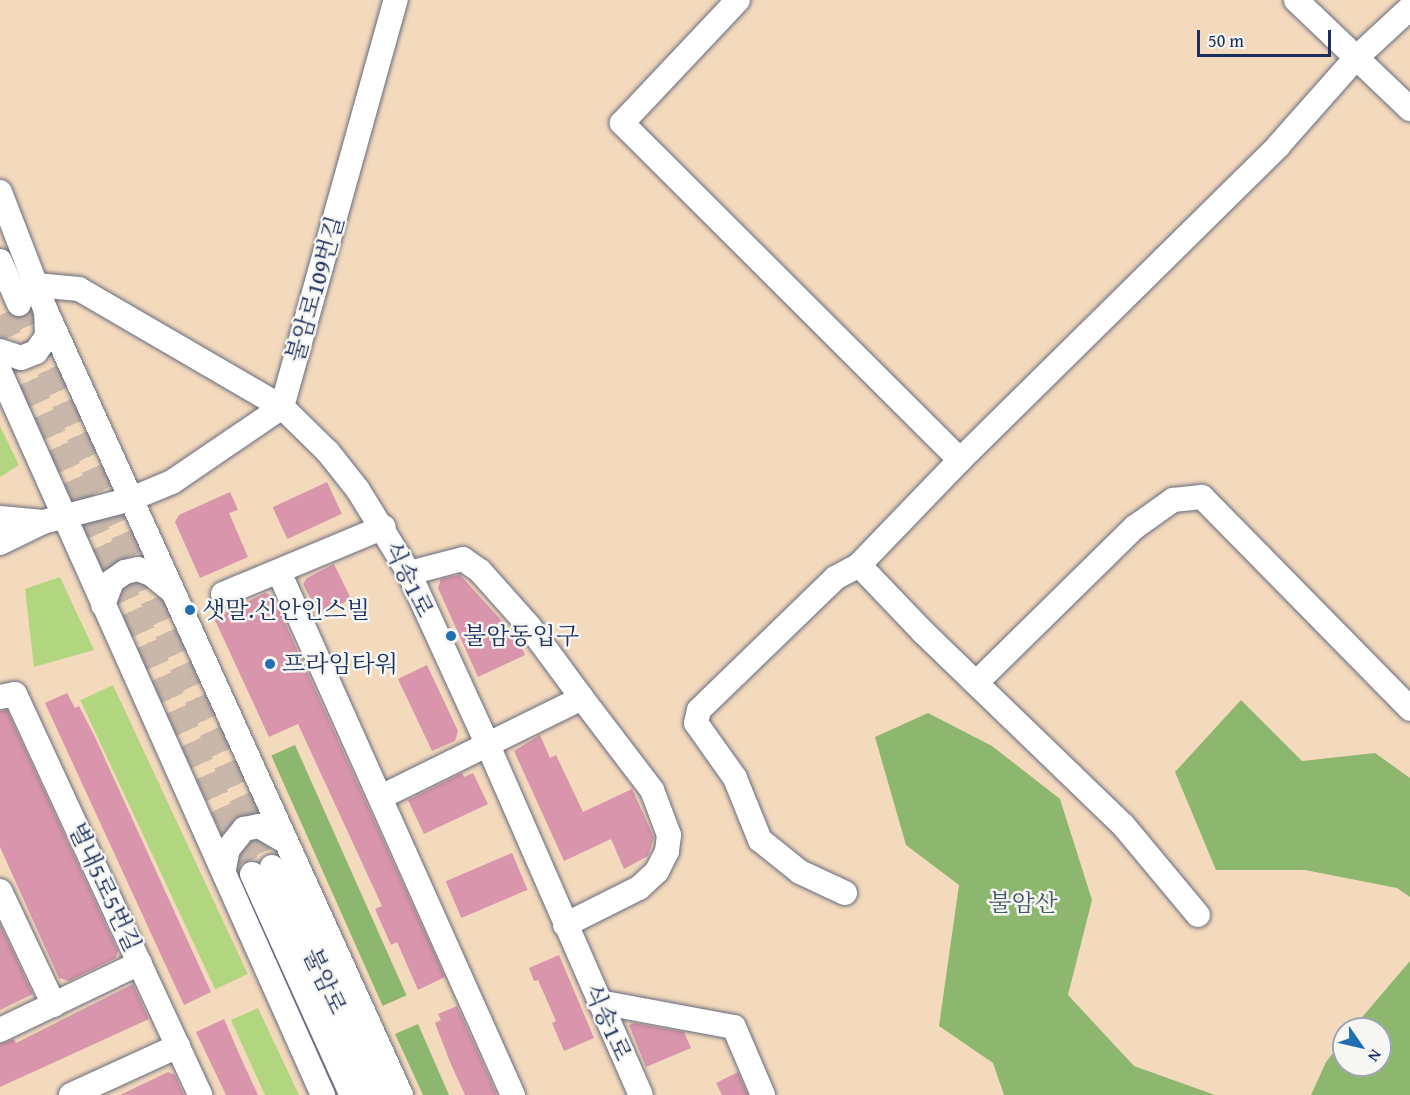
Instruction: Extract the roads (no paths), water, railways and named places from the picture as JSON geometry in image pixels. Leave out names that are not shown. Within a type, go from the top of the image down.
[{"type":"street","name":"불암로109번길","points":[[282,408],[396,0]]},
{"type":"street","points":[[738,0],[622,123],[960,460]]},
{"type":"street","points":[[1296,0],[1355,59],[1410,108]]},
{"type":"street","points":[[845,893],[800,873],[760,840],[735,778],[696,723],[699,710],[711,695],[835,578],[859,565],[960,460],[1278,147],[1355,59],[1410,8]]},
{"type":"street","points":[[0,192],[46,312],[401,1095]]},
{"type":"street","points":[[0,261],[19,304]]},
{"type":"street","name":"식송1로","points":[[36,285],[78,289],[282,408],[328,452],[384,527],[409,573],[488,743],[640,1095]]},
{"type":"street","points":[[0,351],[21,358],[36,352],[47,336],[46,312]]},
{"type":"street","points":[[0,372],[52,520],[103,605],[224,869],[323,1095]]},
{"type":"street","points":[[0,543],[52,520],[131,499],[172,482],[282,408]]},
{"type":"street","points":[[976,683],[1135,526],[1173,500],[1202,497],[1410,709]]},
{"type":"street","points":[[0,518],[52,520]]},
{"type":"street","points":[[223,594],[384,527]]},
{"type":"street","points":[[409,573],[463,559],[480,571],[529,626],[652,790],[669,835],[668,851],[657,871],[639,888],[565,925]]},
{"type":"street","points":[[859,565],[976,683],[1123,825],[1198,915]]},
{"type":"street","points":[[103,605],[112,581],[125,572],[138,569],[162,581],[173,592]]},
{"type":"street","points":[[279,572],[513,1095]]},
{"type":"street","name":"별내5로5번길","points":[[0,698],[15,694],[200,1095]]},
{"type":"street","points":[[381,797],[582,698]]},
{"type":"street","points":[[224,869],[231,843],[244,829],[265,828],[285,841]]},
{"type":"street","name":"불암로","points":[[352,1095],[262,870],[377,1095]]},
{"type":"street","points":[[0,891],[54,1005]]},
{"type":"street","points":[[0,1030],[140,963]]},
{"type":"street","points":[[599,1002],[734,1027],[762,1095]]},
{"type":"street","points":[[71,1095],[95,1090],[178,1046]]},
{"type":"tunnel","points":[[19,304],[272,867]]},
{"type":"tunnel","points":[[0,315],[252,874]]},
{"type":"place","name":"샛말.신안인스빌","points":[[190,610]]},
{"type":"place","name":"불암동입구","points":[[451,636]]},
{"type":"place","name":"프라임타워","points":[[270,664]]},
{"type":"park label","name":"불암산","points":[[1023,903]]}]
